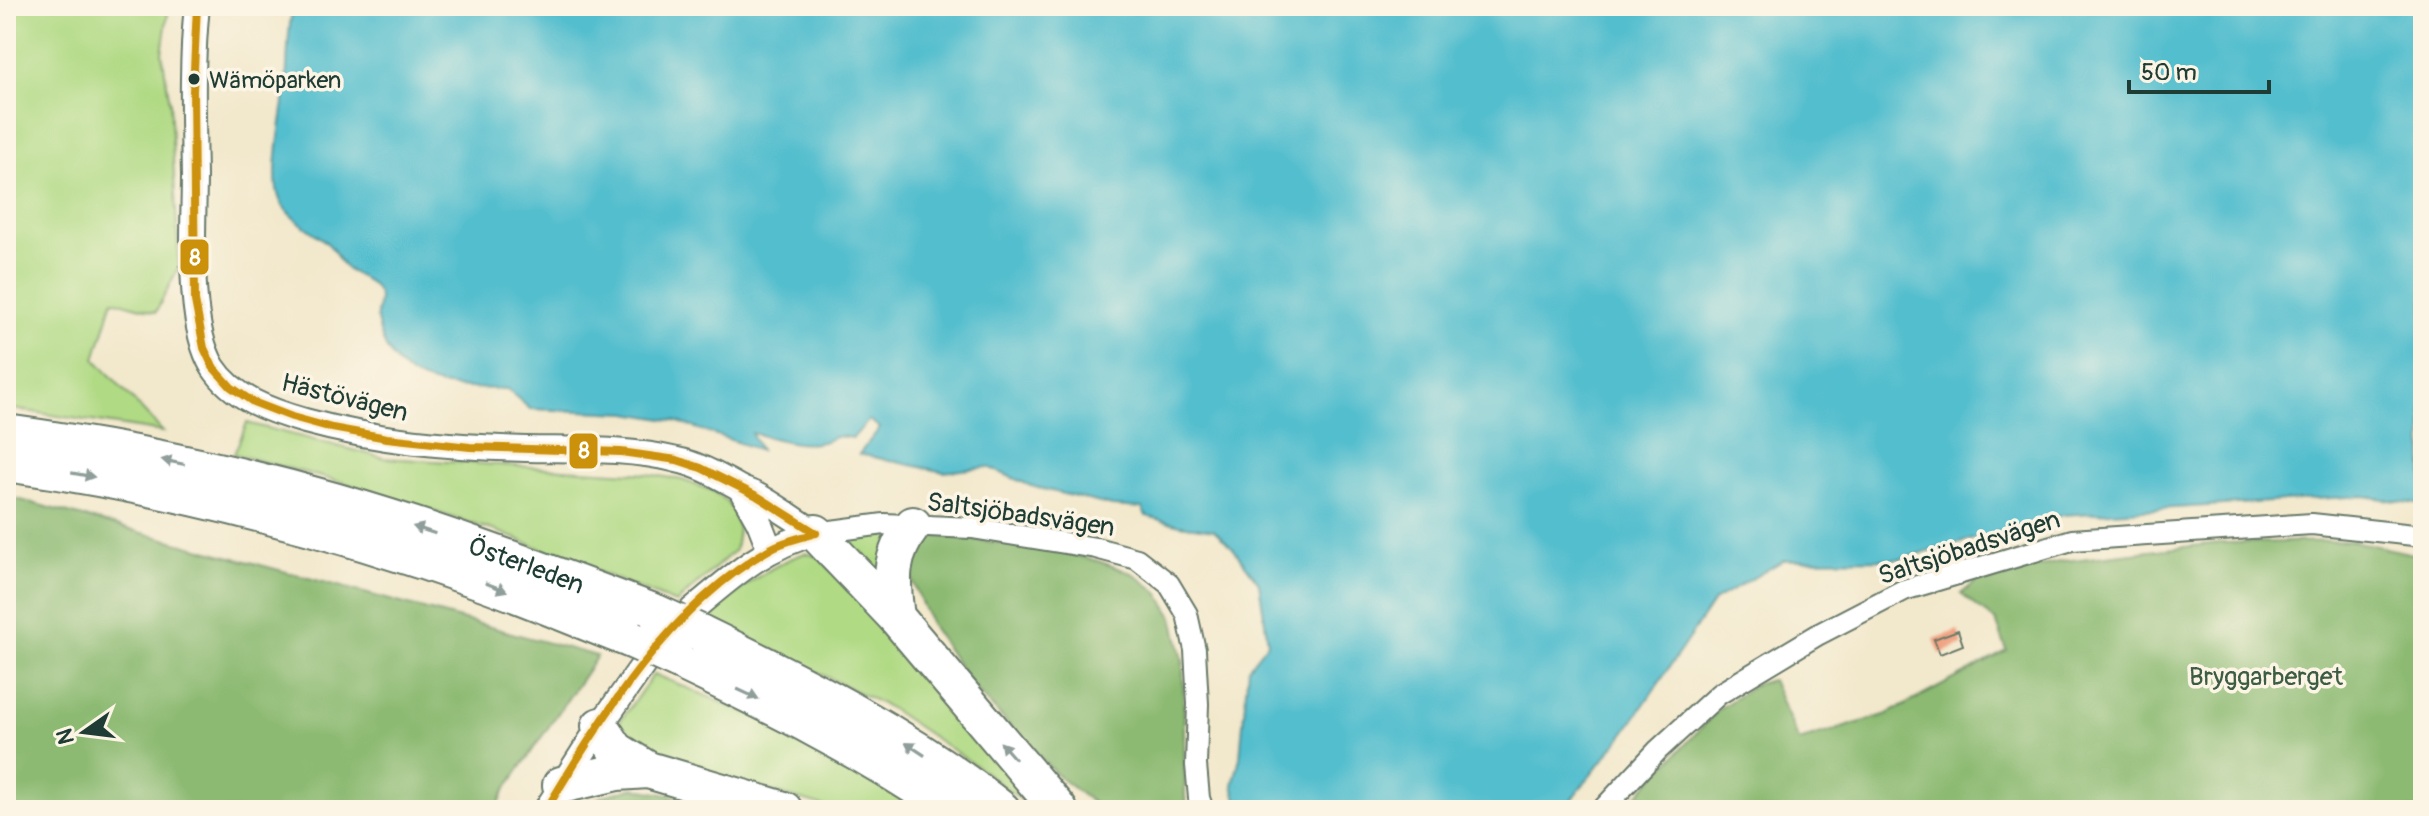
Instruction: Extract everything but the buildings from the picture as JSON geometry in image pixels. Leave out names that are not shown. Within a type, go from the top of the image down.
[{"type":"highway","name":"Österleden","points":[[6,433],[85,444],[228,474],[334,501],[498,553],[656,613],[696,621],[876,724],[969,784],[1002,810]]},
{"type":"highway","name":"Österleden","points":[[6,463],[82,474],[221,502],[326,531],[485,582],[771,705],[858,750],[951,810]]},
{"type":"highway","points":[[896,617],[892,570],[901,540],[913,525]]},
{"type":"highway","points":[[816,533],[896,617],[1059,810]]},
{"type":"highway","points":[[600,726],[616,750],[648,770],[784,810]]},
{"type":"highway","points":[[553,797],[617,772],[648,770]]},
{"type":"street","name":"Hästövägen","points":[[197,6],[193,91],[197,305],[205,352],[225,383],[241,396],[285,415],[330,428],[422,444],[641,454],[679,460],[716,473],[816,533]]},
{"type":"street","points":[[740,488],[770,550]]},
{"type":"street","name":"Saltsjöbadsvägen","points":[[1602,810],[1658,750],[1719,694],[1819,634],[1904,590],[2072,540],[2312,524],[2423,536]]},
{"type":"street","name":"Saltsjöbadsvägen","points":[[816,533],[870,525],[972,528],[1096,548],[1137,559],[1169,584],[1187,614],[1195,650],[1198,704],[1196,765],[1203,810]]},
{"type":"street","points":[[696,621],[728,580],[770,550],[816,533]]},
{"type":"street","points":[[553,797],[651,655]]},
{"type":"green space","name":"Wämöparken","points":[[6,6],[169,6],[162,53],[170,103],[179,266],[156,312],[113,300],[95,359],[163,432],[6,408]]},
{"type":"green space","points":[[247,423],[384,458],[648,474],[682,480],[713,491],[726,501],[734,512],[738,530],[735,550],[676,603],[502,533],[345,483],[234,454]]},
{"type":"green space","points":[[6,496],[597,656],[504,792],[496,810],[10,810],[6,805]]},
{"type":"green space","points":[[895,535],[882,588],[843,545],[846,538]]},
{"type":"green space","points":[[933,535],[1046,548],[1098,561],[1132,573],[1157,591],[1173,617],[1183,660],[1185,797],[1188,810],[1102,810],[1059,777],[972,686],[931,625],[910,576],[918,539]]},
{"type":"green space","name":"Bryggarberget","points":[[2353,541],[2423,556],[2423,810],[1623,810],[1720,708],[1760,682],[1772,680],[1799,741],[1888,714],[2007,651],[1996,621],[1961,594],[1978,580],[2064,561],[2218,543]]},
{"type":"green space","points":[[805,553],[819,557],[1046,810],[1034,810],[978,767],[888,707],[709,618],[754,580]]},
{"type":"green space","points":[[654,674],[761,719],[846,764],[918,810],[837,810],[645,755],[628,744],[618,724]]},
{"type":"green space","points":[[634,788],[716,810],[578,810],[602,796]]},
{"type":"water","points":[[293,6],[2423,6],[2423,505],[2364,496],[2063,515],[1900,559],[1784,560],[1714,601],[1626,731],[1563,810],[1240,810],[1233,785],[1240,757],[1248,668],[1268,642],[1259,583],[1232,547],[1214,530],[1146,516],[1142,508],[1112,506],[1031,486],[988,467],[944,472],[859,454],[880,428],[869,420],[853,438],[836,437],[808,444],[751,433],[760,450],[675,421],[628,413],[530,409],[507,389],[443,385],[408,373],[394,361],[384,343],[377,320],[377,290],[344,267],[329,245],[296,220],[280,200],[277,160]]},
{"type":"transit line","name":"8","points":[[197,6],[193,91],[195,301],[204,348],[213,367],[231,387],[253,402],[292,417],[387,438],[470,447],[621,452],[677,460],[701,468],[757,496],[816,533]]},
{"type":"transit line","name":"8","points":[[546,810],[616,700],[670,631],[734,573],[775,546],[816,533]]},
{"type":"place","name":"Wämöparken","points":[[194,79]]}]
